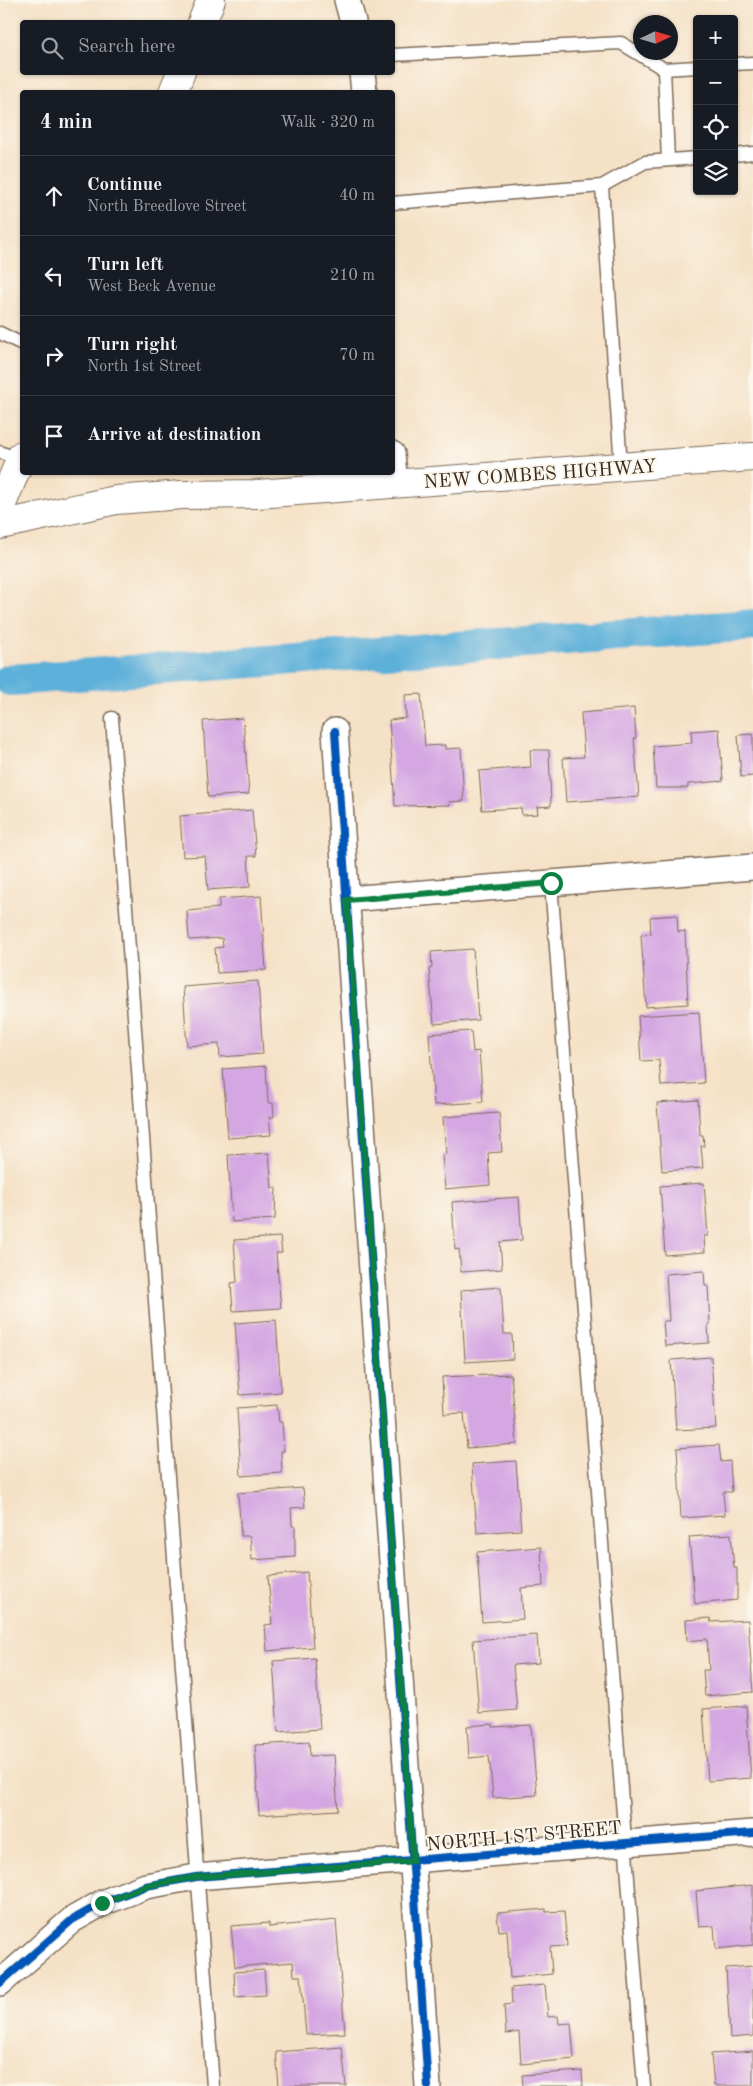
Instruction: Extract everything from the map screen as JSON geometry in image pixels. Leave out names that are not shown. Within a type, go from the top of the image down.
[{"type":"street","points":[[203,20],[211,0]]},
{"type":"street","points":[[347,0],[352,20]]},
{"type":"street","points":[[174,90],[180,75]]},
{"type":"street","points":[[362,75],[364,90]]},
{"type":"street","points":[[0,509],[14,456]]},
{"type":"street","name":"NEW COMBES HIGHWAY","points":[[0,525],[116,500],[182,495],[257,494],[753,457]]},
{"type":"street","points":[[394,475],[395,484]]},
{"type":"street","points":[[334,731],[428,2086]]},
{"type":"street","points":[[347,900],[753,867]]},
{"type":"street","name":"NORTH 1ST STREET","points":[[0,1984],[72,1920],[102,1903],[146,1886],[196,1877],[753,1833]]},
{"type":"lane","points":[[395,55],[621,42],[664,69],[693,67]]},
{"type":"lane","points":[[738,64],[753,63]]},
{"type":"lane","points":[[664,69],[668,160]]},
{"type":"lane","points":[[738,155],[753,153]]},
{"type":"lane","points":[[395,203],[602,186],[645,162],[693,158]]},
{"type":"lane","points":[[602,186],[621,467]]},
{"type":"lane","points":[[0,333],[20,343]]},
{"type":"lane","points":[[112,718],[212,2086]]},
{"type":"lane","points":[[551,883],[644,2086]]},
{"type":"building","points":[[421,694],[425,746],[445,745],[445,749],[461,748],[464,801],[449,802],[450,805],[395,806],[389,720],[406,718],[405,695]]},
{"type":"building","points":[[634,708],[636,738],[634,738],[639,797],[566,802],[563,758],[584,757],[581,713]]},
{"type":"building","points":[[243,718],[249,794],[208,797],[203,721]]},
{"type":"building","points":[[719,729],[723,781],[688,784],[688,788],[656,788],[653,746],[692,743],[691,731]]},
{"type":"building","points":[[753,734],[753,776],[741,777],[738,735]]},
{"type":"building","points":[[530,750],[549,750],[551,806],[537,807],[538,814],[522,815],[521,808],[482,810],[479,771],[531,767]]},
{"type":"building","points":[[252,810],[256,856],[248,856],[250,887],[208,890],[205,856],[183,857],[180,816]]},
{"type":"building","points":[[261,896],[266,970],[217,973],[215,948],[223,947],[222,938],[189,940],[187,911],[219,908],[219,899]]},
{"type":"building","points":[[677,915],[678,932],[685,931],[688,1004],[646,1007],[641,935],[651,934],[650,917]]},
{"type":"building","points":[[473,949],[478,1020],[434,1024],[429,969],[432,968],[431,952]]},
{"type":"building","points":[[258,981],[263,1054],[220,1057],[219,1044],[187,1046],[183,987]]},
{"type":"building","points":[[699,1012],[704,1083],[661,1086],[659,1060],[641,1061],[638,1016]]},
{"type":"building","points":[[471,1031],[473,1052],[479,1051],[483,1102],[434,1105],[429,1034]]},
{"type":"building","points":[[266,1066],[268,1103],[273,1103],[274,1117],[269,1117],[271,1135],[228,1138],[223,1069]]},
{"type":"building","points":[[698,1100],[700,1135],[703,1135],[704,1146],[701,1146],[703,1168],[662,1171],[657,1103]]},
{"type":"building","points":[[499,1113],[502,1152],[488,1153],[490,1185],[445,1189],[442,1155],[446,1154],[443,1117]]},
{"type":"building","points":[[269,1153],[272,1188],[276,1187],[275,1219],[232,1222],[228,1155]]},
{"type":"building","points":[[704,1183],[708,1236],[704,1236],[705,1252],[665,1255],[660,1186]]},
{"type":"building","points":[[519,1197],[522,1240],[500,1242],[502,1269],[461,1272],[459,1249],[455,1250],[452,1202]]},
{"type":"building","points":[[280,1237],[282,1253],[276,1253],[281,1308],[233,1311],[231,1283],[237,1282],[234,1240]]},
{"type":"building","points":[[704,1271],[705,1286],[708,1286],[709,1343],[665,1346],[663,1321],[669,1321],[666,1274]]},
{"type":"building","points":[[501,1287],[504,1334],[512,1334],[513,1359],[465,1362],[461,1290]]},
{"type":"building","points":[[276,1320],[281,1392],[240,1395],[235,1323]]},
{"type":"building","points":[[711,1357],[716,1428],[676,1430],[671,1360]]},
{"type":"building","points":[[511,1374],[517,1444],[467,1448],[464,1413],[444,1414],[442,1377]]},
{"type":"building","points":[[277,1405],[279,1422],[282,1422],[284,1451],[281,1451],[282,1473],[241,1476],[237,1408]]},
{"type":"building","points":[[719,1445],[721,1462],[730,1461],[732,1492],[723,1492],[725,1515],[681,1518],[677,1448]]},
{"type":"building","points":[[516,1461],[521,1530],[477,1533],[472,1464]]},
{"type":"building","points":[[303,1488],[305,1507],[291,1508],[292,1526],[295,1526],[295,1557],[252,1560],[250,1536],[241,1536],[238,1493]]},
{"type":"building","points":[[731,1534],[734,1568],[737,1568],[737,1600],[695,1604],[689,1537]]},
{"type":"building","points":[[541,1547],[543,1586],[521,1588],[523,1619],[482,1622],[477,1552]]},
{"type":"building","points":[[307,1572],[313,1647],[267,1651],[265,1625],[272,1624],[268,1576]]},
{"type":"building","points":[[710,1618],[711,1622],[748,1620],[753,1692],[705,1696],[703,1670],[709,1670],[707,1639],[687,1641],[686,1620]]},
{"type":"building","points":[[537,1635],[539,1663],[513,1665],[517,1710],[479,1713],[473,1640]]},
{"type":"building","points":[[315,1658],[320,1729],[278,1732],[273,1661]]},
{"type":"building","points":[[746,1706],[751,1778],[708,1781],[703,1709]]},
{"type":"building","points":[[493,1724],[493,1727],[531,1725],[537,1795],[493,1798],[489,1756],[469,1758],[467,1726]]},
{"type":"building","points":[[309,1742],[310,1756],[334,1755],[338,1810],[259,1815],[255,1745]]},
{"type":"building","points":[[753,1885],[753,1945],[716,1949],[714,1926],[699,1927],[696,1891]]},
{"type":"building","points":[[546,1909],[546,1912],[564,1911],[567,1946],[550,1947],[552,1974],[510,1978],[507,1930],[499,1931],[497,1913]]},
{"type":"building","points":[[336,1920],[345,2033],[306,2035],[301,1976],[294,1976],[293,1962],[235,1967],[231,1926],[269,1923],[269,1927]]},
{"type":"building","points":[[753,1966],[753,2036],[730,2038],[726,1968]]},
{"type":"building","points":[[264,1970],[266,1995],[235,1997],[234,1972]]},
{"type":"building","points":[[545,1985],[548,2017],[558,2016],[559,2024],[571,2023],[574,2059],[521,2064],[519,2032],[506,2034],[504,2005],[512,2004],[511,1988]]},
{"type":"building","points":[[342,2047],[346,2086],[279,2086],[276,2052]]},
{"type":"building","points":[[753,2051],[753,2086],[714,2086],[711,2054]]},
{"type":"building","points":[[582,2071],[583,2086],[523,2086],[522,2075]]},
{"type":"waterway","points":[[10,680],[753,625]]},
{"type":"cycle path","points":[[335,731],[428,2086]]},
{"type":"cycle path","points":[[0,1983],[72,1920],[102,1903],[146,1886],[196,1877],[753,1833]]},
{"type":"route","points":[[102,1903],[146,1886],[196,1877],[413,1861],[347,900],[551,883]]}]
